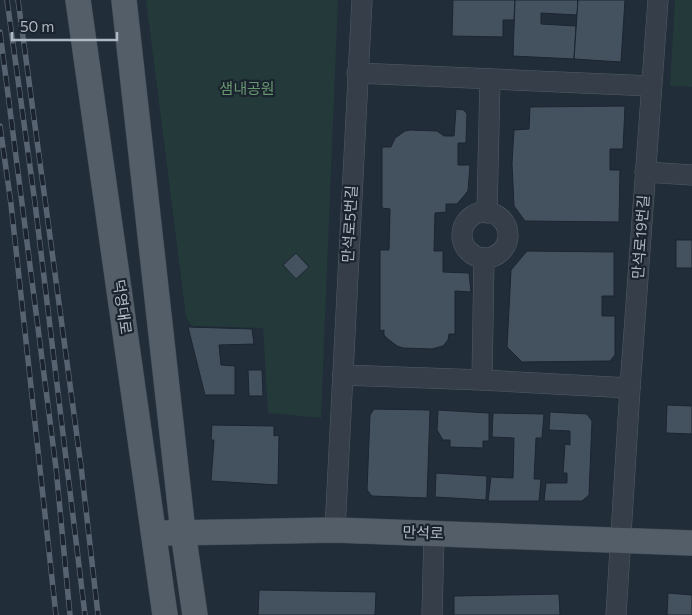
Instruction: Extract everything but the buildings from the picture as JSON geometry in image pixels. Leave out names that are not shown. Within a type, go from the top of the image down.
[{"type":"main road","name":"덕영대로","points":[[78,0],[165,615]]},
{"type":"main road","points":[[124,0],[183,532],[195,615]]},
{"type":"main road","name":"만석로","points":[[154,533],[335,530],[692,543]]},
{"type":"street","name":"만석로5번길","points":[[335,530],[362,0]]},
{"type":"street","name":"만석로19번길","points":[[616,615],[658,0]]},
{"type":"street","points":[[357,73],[652,86]]},
{"type":"street","points":[[487,213],[490,79]]},
{"type":"street","points":[[645,172],[692,175]]},
{"type":"street","points":[[487,213],[494,214],[505,224],[508,238],[502,251],[495,256],[484,258],[472,255],[467,250],[463,243],[462,235],[463,227],[467,220],[473,216],[487,213]]},
{"type":"street","points":[[482,380],[484,258]]},
{"type":"street","points":[[343,375],[630,388]]},
{"type":"street","points":[[432,615],[434,534]]},
{"type":"green space","name":"샘내공원","points":[[146,0],[338,0],[321,418],[268,413],[263,328],[192,326],[186,317]]},
{"type":"green space","points":[[675,0],[692,0],[692,87],[670,86]]},
{"type":"railway","points":[[7,0],[35,203],[85,615]]},
{"type":"railway","points":[[18,0],[81,466],[98,615]]},
{"type":"railway","points":[[0,32],[56,468],[70,615]]},
{"type":"railway","points":[[0,126],[11,204],[56,615]]}]
